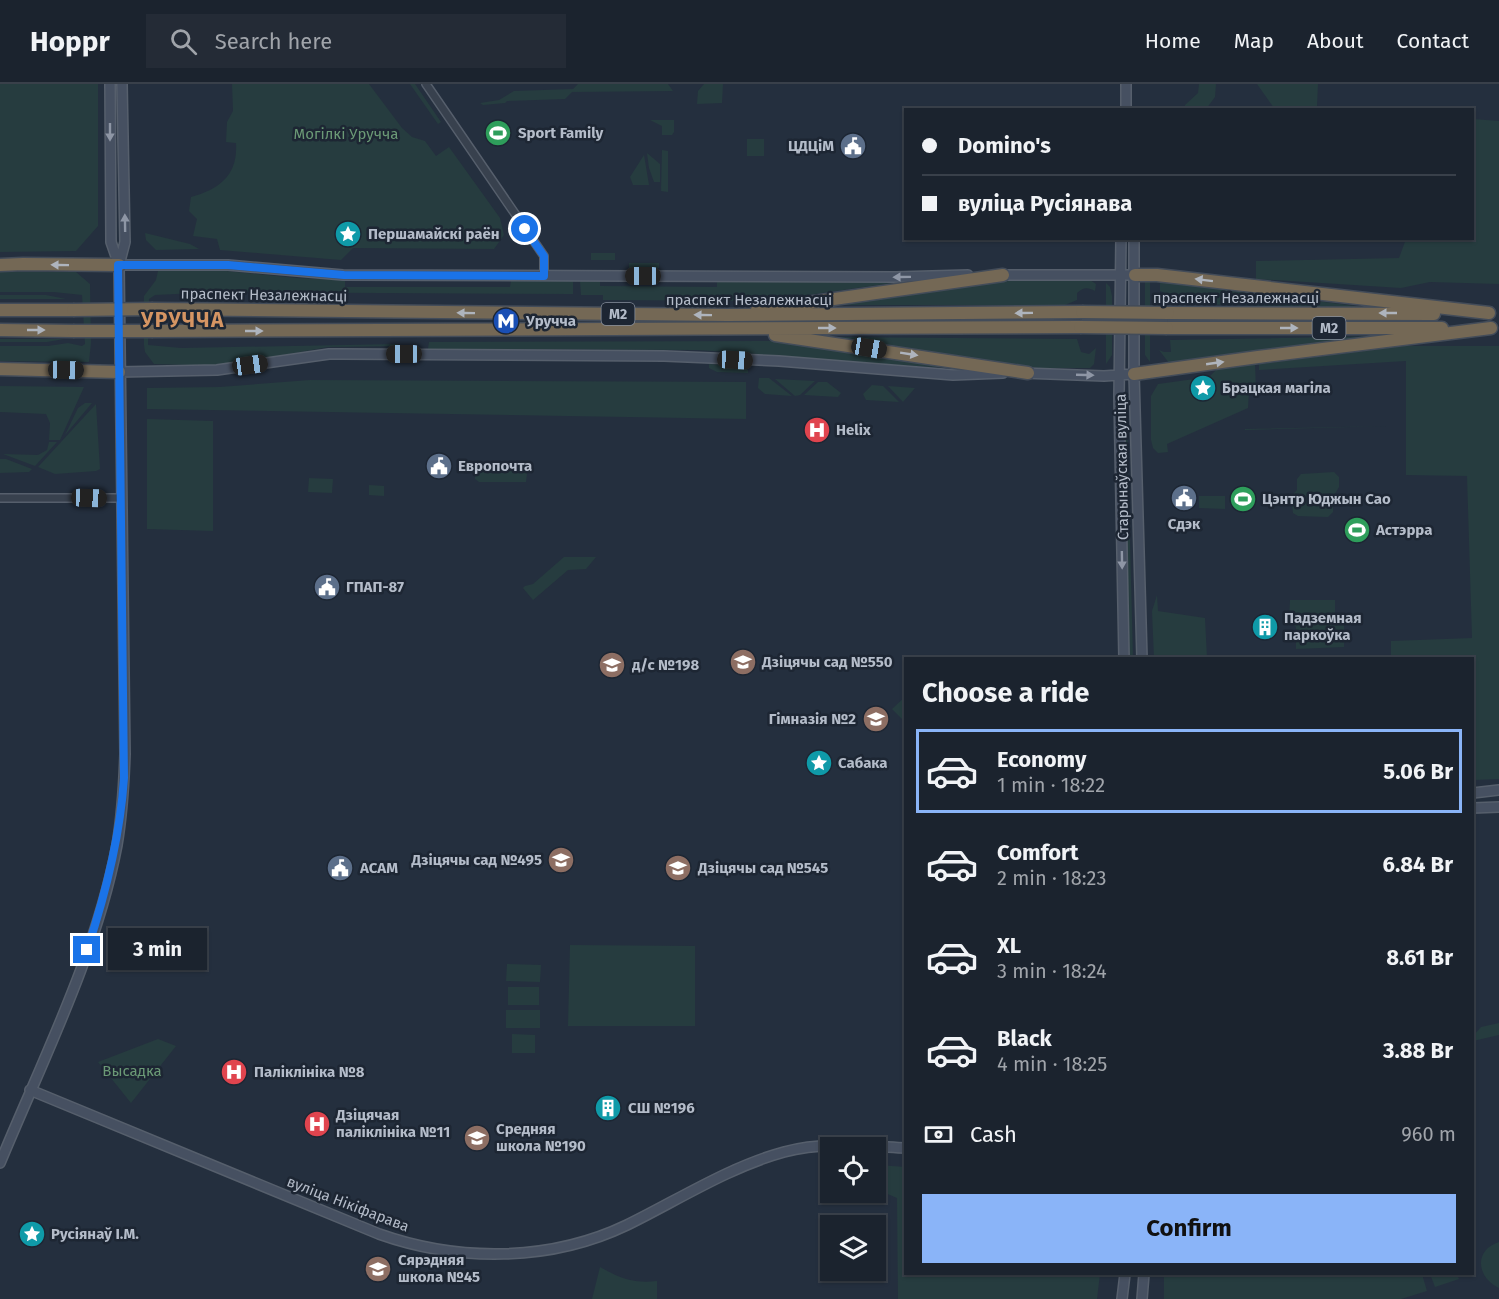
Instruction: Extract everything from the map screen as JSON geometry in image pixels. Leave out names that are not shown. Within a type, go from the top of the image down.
[{"type":"highway","points":[[0,265],[118,265]]},
{"type":"highway","points":[[728,315],[815,300],[1003,274]]},
{"type":"highway","points":[[1135,275],[1157,275],[1494,313]]},
{"type":"highway","name":"праспект Незалежнасці","points":[[0,310],[153,309],[728,315],[1082,312],[1494,313]]},
{"type":"highway","points":[[1134,374],[1495,328]]},
{"type":"highway","name":"праспект Незалежнасці","points":[[0,330],[1495,328]]},
{"type":"highway","points":[[726,329],[824,341],[1028,373]]},
{"type":"highway","points":[[0,369],[119,372]]},
{"type":"main road","points":[[0,1163],[76,978],[98,918],[108,884],[120,825],[125,754],[118,265],[111,242],[110,84]]},
{"type":"main road","points":[[118,265],[125,242],[122,84]]},
{"type":"main road","points":[[1126,84],[1126,108]]},
{"type":"main road","name":"Старынаўская вуліца","points":[[1121,240],[1119,375],[1124,657]]},
{"type":"main road","name":"Старынаўская вуліца","points":[[1134,240],[1134,374],[1142,657]]},
{"type":"main road","points":[[118,265],[228,265],[344,275],[897,277],[1003,274],[1135,275]]},
{"type":"main road","points":[[119,372],[217,370],[329,354],[664,356],[953,375],[1134,374]]},
{"type":"main road","points":[[1474,793],[1499,790]]},
{"type":"main road","points":[[1474,808],[1499,807]]},
{"type":"main road","name":"вуліца Нікіфарава","points":[[30,1090],[389,1238],[481,1255],[523,1253],[553,1248],[604,1234],[720,1178],[786,1151],[845,1145],[904,1148]]},
{"type":"main road","points":[[1122,1299],[1125,1275]]},
{"type":"main road","points":[[1142,1299],[1144,1275]]},
{"type":"street","points":[[426,84],[544,256],[544,276]]},
{"type":"street","points":[[0,498],[121,498]]},
{"type":"green space","points":[[0,84],[98,84],[98,226],[76,251],[0,252]]},
{"type":"green space","name":"Могілкі Уручча","points":[[232,84],[369,84],[402,128],[412,137],[425,141],[436,156],[449,147],[500,218],[504,235],[494,249],[353,248],[341,260],[220,250],[217,239],[193,236],[197,219],[189,211],[191,197],[219,185],[234,164],[236,143],[226,142],[227,122],[233,111]]},
{"type":"green space","points":[[410,84],[415,84],[441,122],[438,124]]},
{"type":"green space","points":[[578,84],[668,84],[673,91],[572,92],[565,99],[507,101],[483,105],[480,103],[499,100],[514,91],[573,89]]},
{"type":"green space","points":[[704,84],[723,84],[722,103],[697,104],[698,91]]},
{"type":"green space","points":[[1199,84],[1216,84],[1215,97],[1207,108],[1185,108],[1185,105],[1198,93]]},
{"type":"green space","points":[[1257,84],[1318,84],[1317,106],[1274,108]]},
{"type":"green space","points":[[1474,119],[1499,121],[1499,284],[1430,282],[1401,288],[1256,279],[1256,261],[1399,258],[1406,240],[1474,240]]},
{"type":"green space","points":[[650,120],[674,120],[674,132],[672,135],[662,135],[662,126]]},
{"type":"green space","points":[[747,139],[764,139],[764,156],[747,156]]},
{"type":"green space","points":[[662,150],[668,151],[668,192],[661,191]]},
{"type":"green space","points":[[647,153],[660,164],[660,182],[654,182]]},
{"type":"green space","points":[[644,155],[649,185],[633,185],[630,177]]},
{"type":"green space","points":[[145,233],[190,244],[199,249],[156,250],[146,240]]},
{"type":"green space","points":[[591,253],[615,253],[615,260],[591,260]]},
{"type":"green space","points":[[629,263],[659,263],[659,268],[629,268]]},
{"type":"green space","points":[[0,271],[76,272],[90,284],[89,362],[0,361],[0,346],[48,346],[68,343],[82,346],[85,344],[82,295],[54,292],[0,292]]},
{"type":"green space","points":[[158,271],[227,271],[345,280],[345,287],[510,287],[511,281],[573,281],[573,294],[219,292],[155,295],[149,299],[148,345],[181,348],[398,344],[398,346],[328,347],[221,366],[154,364],[145,352],[144,296],[156,280]]},
{"type":"green space","points":[[928,278],[765,301],[603,300],[603,295],[581,295],[580,281],[600,280],[600,286],[717,287],[717,281]]},
{"type":"green space","points":[[1150,278],[1150,362],[1145,355],[1145,282]]},
{"type":"green space","points":[[994,279],[1090,280],[1096,284],[1095,291],[1088,288],[1083,289],[1077,293],[1077,300],[1065,305],[802,305]]},
{"type":"green space","points":[[1160,281],[1371,308],[1191,304],[1170,300],[1167,294],[1160,291]]},
{"type":"green space","points":[[1106,283],[1110,287],[1112,296],[1112,355],[1106,364]]},
{"type":"green space","points":[[0,295],[46,295],[66,299],[0,299]]},
{"type":"green space","points":[[1390,336],[1169,363],[1159,350],[1171,352],[1170,340]]},
{"type":"green space","points":[[825,337],[1077,339],[1081,352],[1089,354],[1096,348],[1094,364],[1090,368],[1039,368]]},
{"type":"green space","points":[[0,339],[64,339],[47,342],[0,342]]},
{"type":"green space","points":[[775,341],[966,369],[779,358],[758,354],[698,350],[428,349],[429,342]]},
{"type":"green space","points":[[1403,346],[1499,346],[1499,779],[1474,780],[1474,657],[1391,657],[1391,641],[1472,638],[1467,476],[1406,475],[1406,361],[1259,370],[1259,364]]},
{"type":"green space","points":[[1251,361],[1255,364],[1256,389],[1249,390],[1248,408],[1167,444],[1168,452],[1158,453],[1153,448],[1151,396],[1158,384],[1209,377],[1219,367]]},
{"type":"green space","points":[[709,364],[742,366],[748,370],[748,373],[717,372],[709,368]]},
{"type":"green space","points":[[759,378],[769,378],[792,396],[765,394],[758,388]]},
{"type":"green space","points":[[775,379],[815,381],[800,395],[795,396]]},
{"type":"green space","points":[[310,380],[746,382],[746,419],[147,409],[147,388],[220,387]]},
{"type":"green space","points":[[818,382],[827,382],[841,393],[838,397],[804,395]]},
{"type":"green space","points":[[872,385],[883,386],[899,402],[866,400],[863,394]]},
{"type":"green space","points":[[0,386],[84,387],[60,440],[49,440],[50,423],[46,414],[0,412]]},
{"type":"green space","points":[[888,386],[915,388],[903,402]]},
{"type":"green space","points":[[85,403],[92,403],[65,435],[78,408]]},
{"type":"green space","points":[[96,404],[100,469],[55,474],[38,467]]},
{"type":"green space","points":[[147,419],[213,421],[213,531],[147,529]]},
{"type":"green space","points":[[1124,423],[1127,423],[1133,657],[1129,657]]},
{"type":"green space","points":[[1387,426],[1245,430],[1245,429]]},
{"type":"green space","points":[[49,442],[57,442],[35,466],[3,454],[38,455],[47,450]]},
{"type":"green space","points":[[0,459],[32,469],[29,472],[0,473]]},
{"type":"green space","points":[[525,464],[528,466],[526,482],[479,482],[475,479],[477,465]]},
{"type":"green space","points":[[1334,472],[1339,477],[1339,487],[1333,497],[1333,512],[1328,517],[1298,516],[1293,513],[1291,496],[1297,490],[1297,479],[1301,474]]},
{"type":"green space","points":[[309,478],[333,479],[332,493],[308,492]]},
{"type":"green space","points":[[369,485],[384,486],[384,496],[369,495]]},
{"type":"green space","points":[[1199,496],[1225,496],[1225,509],[1199,508]]},
{"type":"green space","points":[[564,557],[596,557],[586,569],[568,570],[533,600],[523,588],[533,584]]},
{"type":"green space","points":[[1157,595],[1158,611],[1205,618],[1207,657],[1154,657],[1152,611]]},
{"type":"green space","points":[[1290,600],[1335,600],[1335,616],[1344,624],[1344,647],[1296,649],[1296,627],[1289,620]]},
{"type":"green space","points":[[904,698],[904,721],[892,709]]},
{"type":"green space","points":[[570,945],[695,946],[695,1026],[568,1026]]},
{"type":"green space","points":[[507,964],[541,965],[540,982],[506,981]]},
{"type":"green space","points":[[508,987],[539,987],[539,1005],[508,1005]]},
{"type":"green space","points":[[506,1010],[540,1010],[540,1028],[506,1028]]},
{"type":"green space","points":[[1499,1023],[1499,1035],[1474,1041],[1474,1035],[1481,1027]]},
{"type":"green space","points":[[512,1034],[535,1035],[535,1053],[512,1053]]},
{"type":"green space","name":"Высадка","points":[[158,1039],[176,1046],[131,1103],[98,1062]]},
{"type":"green space","points":[[886,1166],[904,1167],[904,1275],[1100,1275],[1097,1299],[898,1299],[897,1198],[886,1193]]},
{"type":"green space","points":[[1499,1242],[1499,1288],[1486,1277],[1481,1264],[1485,1251]]},
{"type":"green space","points":[[600,1267],[627,1279],[641,1282],[657,1281],[657,1299],[592,1299]]},
{"type":"green space","points":[[1164,1275],[1422,1275],[1427,1291],[1401,1299],[1164,1299]]},
{"type":"green space","points":[[1430,1275],[1457,1275],[1459,1279],[1435,1287]]},
{"type":"place","name":"Sport Family","points":[[498,133]]},
{"type":"place","name":"ЦДЦіМ","points":[[853,146]]},
{"type":"place","name":"Першамайскі раён","points":[[348,234]]},
{"type":"place","name":"Уручча","points":[[506,321]]},
{"type":"place","name":"Брацкая магіла","points":[[1203,388]]},
{"type":"place","name":"Helix","points":[[817,430]]},
{"type":"place","name":"Европочта","points":[[439,466]]},
{"type":"place","name":"Сдэк","points":[[1184,498]]},
{"type":"place","name":"Цэнтр Юджын Сао","points":[[1243,499]]},
{"type":"place","name":"Астэрра","points":[[1357,530]]},
{"type":"place","name":"ГПАП-87","points":[[327,587]]},
{"type":"place","name":"Падземная паркоўка","points":[[1265,627]]},
{"type":"place","name":"Дзіцячы сад №550","points":[[743,662]]},
{"type":"place","name":"д/с №198","points":[[612,665]]},
{"type":"place","name":"Гімназія №2","points":[[876,719]]},
{"type":"place","name":"Сабака","points":[[819,763]]},
{"type":"place","name":"Дзіцячы сад №495","points":[[561,860]]},
{"type":"place","name":"АСАМ","points":[[340,868]]},
{"type":"place","name":"Дзіцячы сад №545","points":[[678,868]]},
{"type":"place","name":"Паліклініка №8","points":[[234,1072]]},
{"type":"place","name":"СШ №196","points":[[608,1108]]},
{"type":"place","name":"Дзіцячая паліклініка №11","points":[[317,1124]]},
{"type":"place","name":"Средняя школа №190","points":[[477,1138]]},
{"type":"place","name":"Русіянаў І.М.","points":[[32,1234]]},
{"type":"place","name":"Сярэдняя школа №45","points":[[378,1269]]},
{"type":"district","name":"УРУЧЧА","points":[[183,320]]},
{"type":"route","points":[[87,950],[112,867],[123,803],[125,740],[118,265],[228,265],[344,275],[544,276],[544,256],[525,229]]}]
